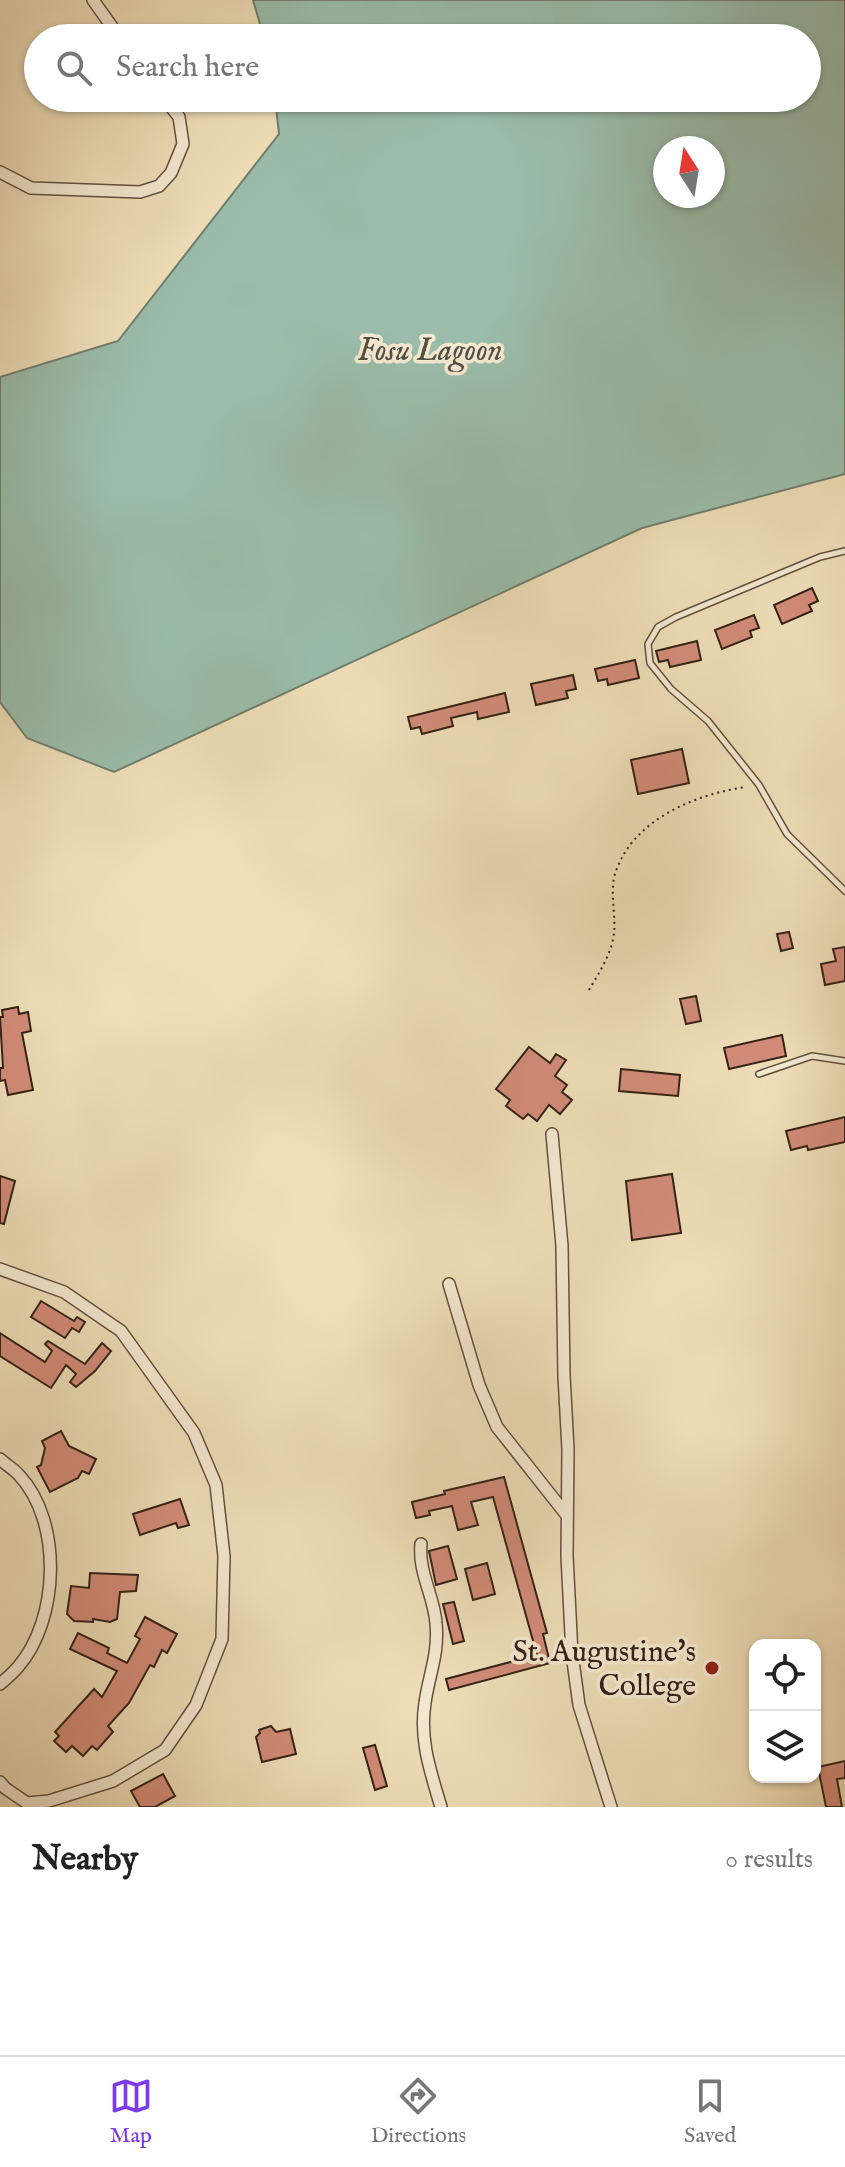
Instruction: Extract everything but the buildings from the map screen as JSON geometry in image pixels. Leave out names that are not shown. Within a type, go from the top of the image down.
[{"type":"street","points":[[93,0],[110,24]]},
{"type":"street","points":[[0,172],[31,188],[140,192],[159,186],[171,173],[183,144],[179,117],[175,112]]},
{"type":"street","points":[[552,1134],[562,1246],[568,1449],[566,1514],[573,1667],[579,1705],[611,1807]]},
{"type":"street","points":[[0,1269],[64,1292],[121,1331],[194,1433],[216,1485],[224,1556],[222,1639],[196,1705],[165,1750],[113,1781],[49,1801],[27,1803],[0,1782]]},
{"type":"street","points":[[449,1284],[479,1385],[497,1427],[566,1514]]},
{"type":"street","points":[[0,1459],[20,1476],[40,1509],[49,1540],[51,1587],[37,1636],[19,1666],[0,1684]]},
{"type":"street","points":[[421,1544],[420,1559],[436,1620],[438,1649],[425,1700],[423,1738],[441,1807]]},
{"type":"lane","points":[[845,551],[820,557],[676,617],[658,627],[648,644],[650,663],[671,689],[708,721],[759,785],[787,834],[845,891]]},
{"type":"lane","points":[[759,1074],[812,1056],[845,1061]]},
{"type":"path","points":[[589,990],[602,968],[614,936],[615,873],[634,837],[662,817],[710,795],[759,785]]},
{"type":"water","name":"Fosu Lagoon","points":[[253,0],[845,0],[845,474],[642,528],[114,772],[27,738],[0,702],[0,377],[118,341],[279,134],[277,112],[821,112],[821,24],[260,24]]},
{"type":"place","name":"St. Augustine's College","points":[[712,1668]]}]
